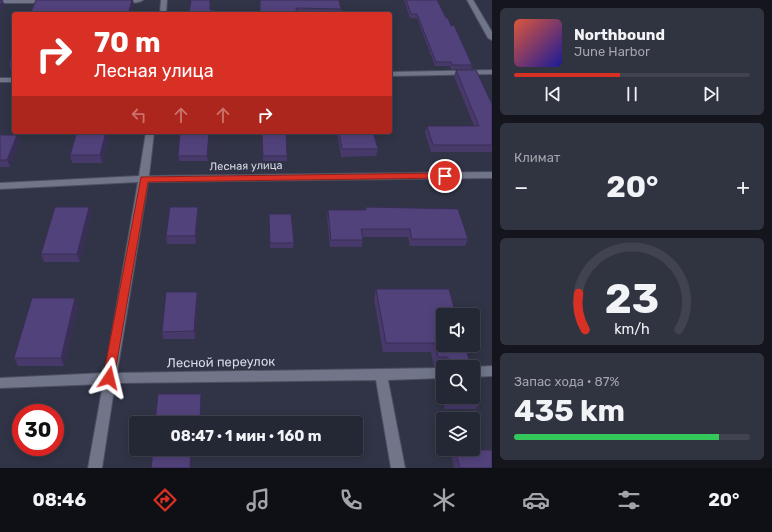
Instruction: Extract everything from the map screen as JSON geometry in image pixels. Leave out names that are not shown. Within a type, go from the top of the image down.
[{"type":"street","points":[[109,0],[140,0]]},
{"type":"street","points":[[162,12],[164,0]]},
{"type":"street","points":[[470,0],[492,38]]},
{"type":"street","points":[[0,2],[54,1]]},
{"type":"street","points":[[392,74],[492,72]]},
{"type":"street","points":[[0,80],[12,80]]},
{"type":"street","points":[[95,468],[109,378],[144,179],[150,134]]},
{"type":"street","name":"Лесная улица","points":[[0,186],[144,179],[492,176]]},
{"type":"street","points":[[480,372],[492,371]]},
{"type":"street","name":"Лесной переулок","points":[[0,383],[109,378],[436,373]]},
{"type":"street","points":[[381,375],[398,468]]},
{"type":"building","points":[[36,0],[132,0],[129,12],[31,12]]},
{"type":"building","points":[[191,0],[210,0],[210,10],[214,10],[214,12],[189,12]]},
{"type":"building","points":[[260,0],[339,0],[341,9],[296,8],[297,12],[260,12]]},
{"type":"building","points":[[406,0],[437,0],[451,26],[454,25],[472,65],[452,65],[451,62],[436,62],[417,14],[411,14]]},
{"type":"building","points":[[12,56],[12,63],[9,63]]},
{"type":"building","points":[[456,70],[476,70],[492,104],[492,145],[433,145],[427,126],[479,126]]},
{"type":"building","points":[[76,134],[105,134],[100,155],[70,155]]},
{"type":"building","points":[[180,134],[209,134],[207,156],[178,156]]},
{"type":"building","points":[[262,134],[286,134],[287,156],[263,156]]},
{"type":"building","points":[[339,134],[374,134],[378,149],[342,149]]},
{"type":"building","points":[[0,135],[17,135],[7,160],[0,160]]},
{"type":"building","points":[[55,207],[89,207],[77,254],[41,254]]},
{"type":"building","points":[[170,207],[198,207],[195,236],[166,236]]},
{"type":"building","points":[[366,207],[458,209],[468,239],[412,239],[410,229],[361,229],[363,240],[331,240],[328,210],[366,210]]},
{"type":"building","points":[[269,214],[291,214],[294,243],[270,243]]},
{"type":"building","points":[[376,289],[449,289],[454,308],[436,308],[436,348],[435,343],[386,343]]},
{"type":"building","points":[[166,292],[197,292],[194,331],[162,332]]},
{"type":"building","points":[[32,298],[75,298],[61,358],[14,358]]},
{"type":"building","points":[[437,352],[467,352],[469,360],[449,360],[447,357],[438,357]]},
{"type":"building","points":[[158,394],[201,394],[200,416],[156,416]]},
{"type":"building","points":[[480,450],[492,450],[492,468],[460,468],[457,456],[480,456]]},
{"type":"building","points":[[152,456],[191,456],[190,468],[151,468]]},
{"type":"route","points":[[109,378],[144,179],[445,176]]}]
